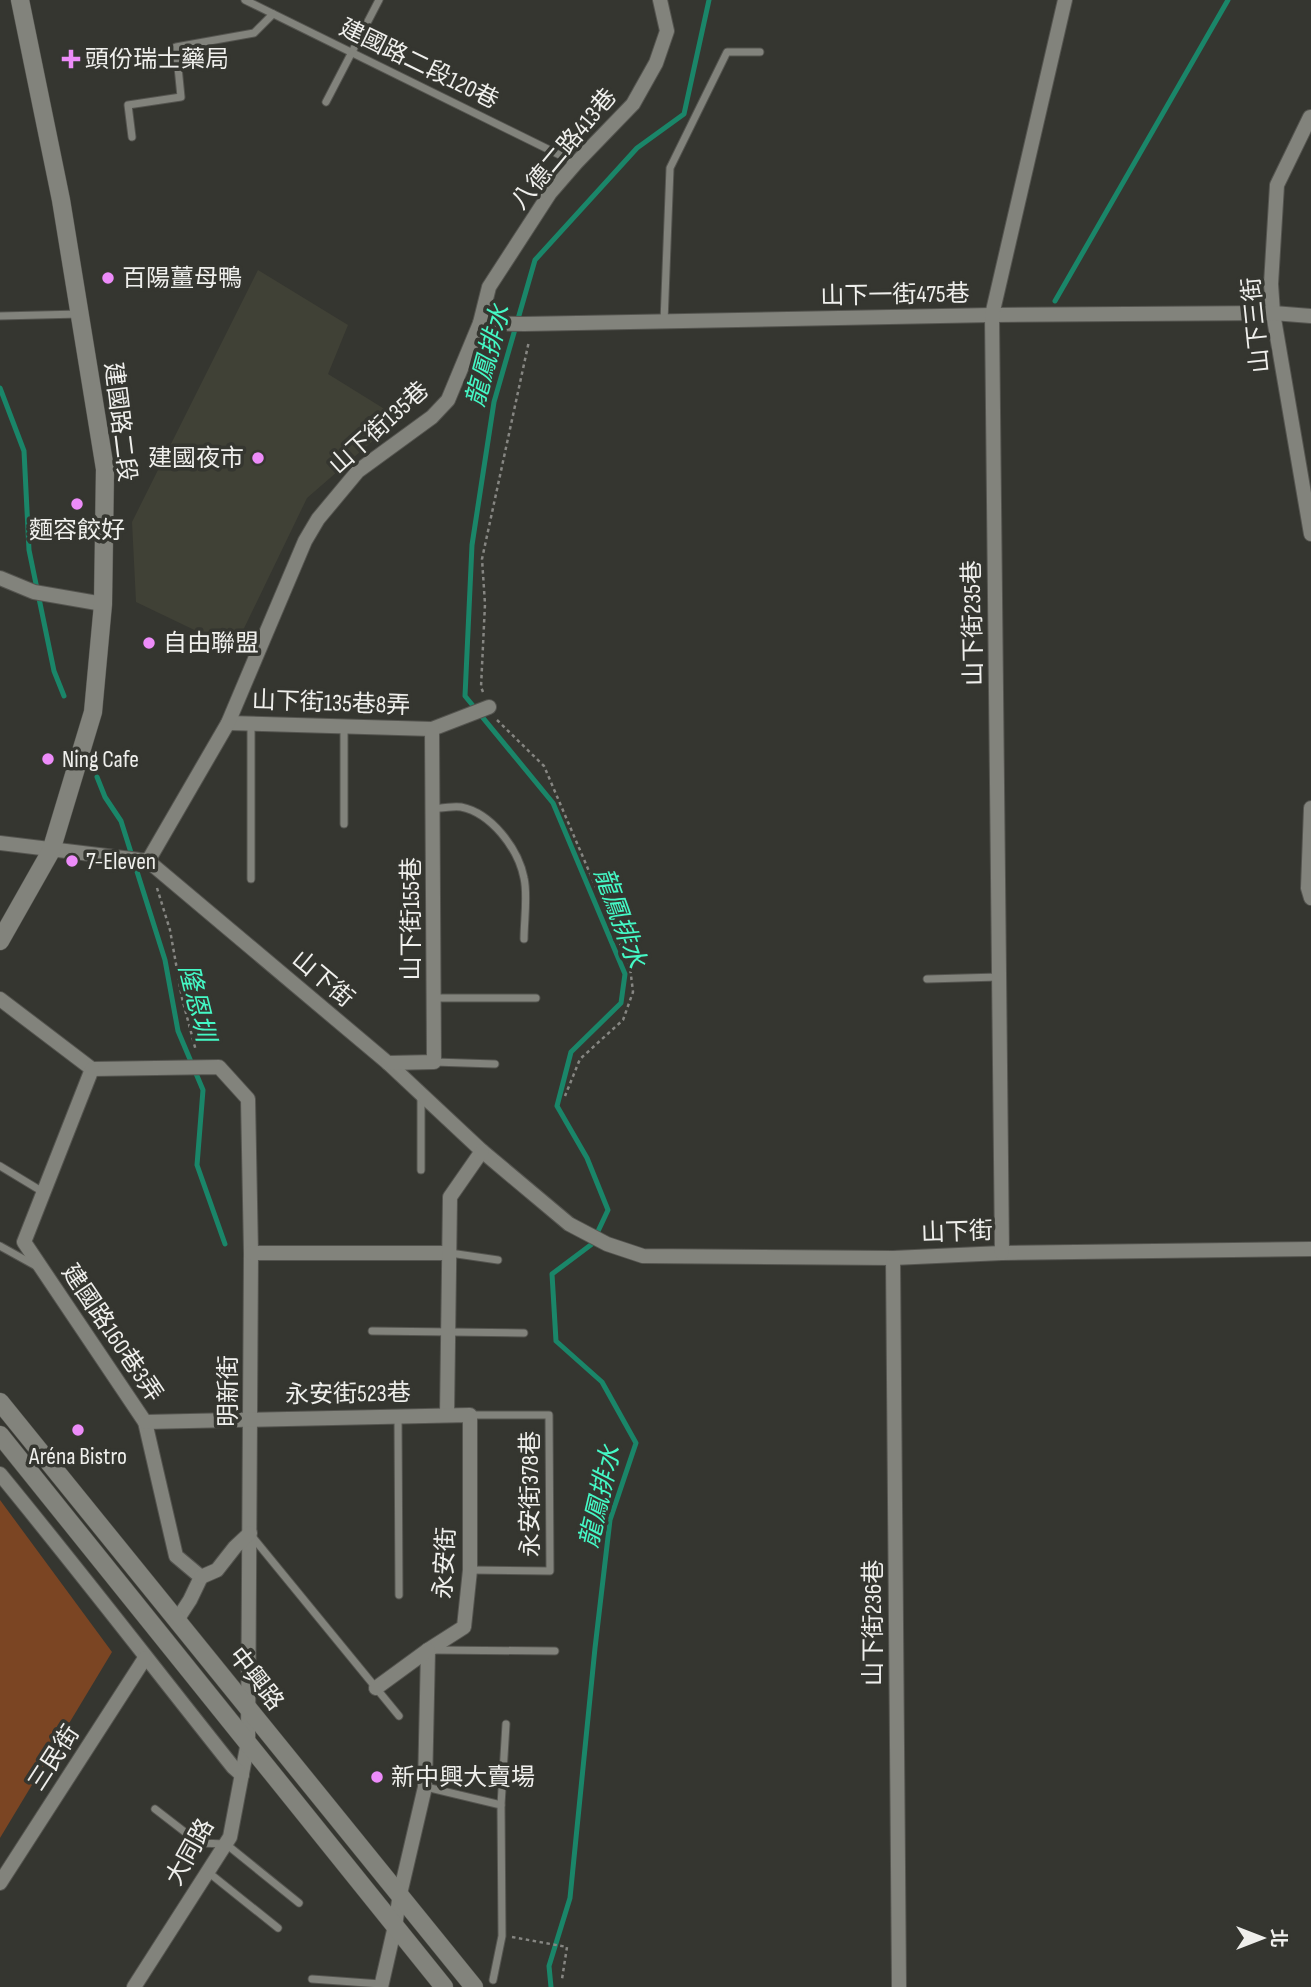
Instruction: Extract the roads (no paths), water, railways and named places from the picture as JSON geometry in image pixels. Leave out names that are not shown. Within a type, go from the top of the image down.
[{"type":"street","name":"建國路二段","points":[[0,941],[51,851],[93,712],[103,604],[105,469],[61,200],[20,0]]},
{"type":"street","name":"八德二路413巷","points":[[480,323],[489,287],[550,193],[633,104],[656,63],[667,31],[660,0]]},
{"type":"street","name":"山下街235巷","points":[[1002,1253],[992,315],[1065,0]]},
{"type":"street","name":"山下三街","points":[[1310,117],[1277,185],[1271,284],[1273,313],[1311,534]]},
{"type":"street","name":"山下一街475巷","points":[[480,323],[992,315],[1273,313],[1311,316]]},
{"type":"street","name":"山下街135巷","points":[[139,860],[228,723],[305,541],[318,519],[358,471],[432,417],[448,400],[480,323]]},
{"type":"street","points":[[0,578],[39,593],[103,604]]},
{"type":"street","points":[[432,729],[487,708]]},
{"type":"street","name":"山下街135巷8弄","points":[[228,723],[432,729]]},
{"type":"street","name":"山下街155巷","points":[[432,729],[434,1062]]},
{"type":"street","points":[[1311,808],[1307,888],[1311,898]]},
{"type":"street","points":[[0,843],[139,860]]},
{"type":"street","name":"山下街","points":[[139,860],[388,1063],[482,1151],[569,1224],[607,1244],[643,1256],[893,1258],[1002,1253],[1311,1249]]},
{"type":"street","points":[[0,999],[92,1069]]},
{"type":"street","points":[[388,1063],[434,1062]]},
{"type":"street","name":"明新街","points":[[92,1069],[219,1067],[248,1099],[251,1418],[247,1734]]},
{"type":"street","name":"建國路160巷3弄","points":[[92,1069],[24,1242],[145,1422],[176,1556],[201,1577]]},
{"type":"street","points":[[470,1415],[447,1415],[450,1197],[482,1151]]},
{"type":"street","points":[[251,1252],[449,1252]]},
{"type":"street","name":"山下街236巷","points":[[893,1258],[899,1987]]},
{"type":"street","name":"中興路","points":[[0,1402],[474,1987]]},
{"type":"street","name":"永安街523巷","points":[[145,1422],[447,1415]]},
{"type":"street","name":"永安街","points":[[428,1650],[464,1627],[470,1570],[470,1415]]},
{"type":"street","name":"中興路","points":[[0,1434],[247,1734],[254,1753],[444,1987]]},
{"type":"street","points":[[0,1474],[74,1564],[145,1658],[242,1775]]},
{"type":"street","points":[[177,1620],[201,1577],[217,1570],[234,1547],[250,1533]]},
{"type":"street","points":[[376,1688],[428,1650]]},
{"type":"street","points":[[382,1985],[425,1787],[428,1650]]},
{"type":"street","name":"三民街","points":[[0,1884],[145,1658]]},
{"type":"street","name":"大同路","points":[[134,1987],[230,1837],[247,1734]]},
{"type":"lane","name":"建國路二段120巷","points":[[245,0],[576,163]]},
{"type":"lane","points":[[326,102],[379,0]]},
{"type":"lane","points":[[132,137],[128,105],[181,97],[176,47],[254,33],[273,14]]},
{"type":"lane","points":[[664,322],[670,168],[727,52],[760,52]]},
{"type":"lane","points":[[0,316],[80,314]]},
{"type":"lane","points":[[251,723],[251,879]]},
{"type":"lane","points":[[344,727],[344,824]]},
{"type":"lane","points":[[433,808],[460,807],[486,817],[504,835],[524,879],[524,939]]},
{"type":"lane","points":[[928,979],[999,977]]},
{"type":"lane","points":[[434,998],[537,998]]},
{"type":"lane","points":[[434,1062],[495,1063]]},
{"type":"lane","points":[[421,1093],[421,1170]]},
{"type":"lane","points":[[0,1166],[43,1192]]},
{"type":"lane","points":[[0,1246],[42,1269]]},
{"type":"lane","points":[[449,1252],[498,1259]]},
{"type":"lane","points":[[372,1331],[524,1333]]},
{"type":"lane","name":"永安街378巷","points":[[470,1415],[549,1415],[550,1571],[470,1570]]},
{"type":"lane","points":[[398,1416],[399,1595]]},
{"type":"lane","points":[[250,1533],[399,1716]]},
{"type":"lane","points":[[428,1650],[555,1651]]},
{"type":"lane","points":[[493,1980],[502,1936],[501,1805],[506,1724]]},
{"type":"lane","points":[[425,1787],[501,1805]]},
{"type":"lane","points":[[155,1809],[199,1843],[226,1844],[299,1903]]},
{"type":"lane","points":[[208,1872],[278,1928]]},
{"type":"lane","points":[[312,1979],[382,1985]]},
{"type":"waterway","name":"龍鳳排水","points":[[551,1987],[549,1966],[570,1898],[610,1520],[636,1443],[602,1382],[556,1341],[552,1274],[592,1244],[608,1210],[587,1158],[557,1106],[571,1052],[621,1003],[625,974],[553,803],[465,696],[472,545],[494,402],[535,260],[637,148],[684,114],[709,0]]},
{"type":"waterway","points":[[1055,301],[1228,0]]},
{"type":"waterway","name":"隆恩圳","points":[[0,388],[24,451],[29,550],[54,671],[64,696]]},
{"type":"waterway","name":"隆恩圳","points":[[97,777],[105,797],[121,821],[165,960],[178,1031],[203,1090],[197,1165],[225,1244]]},
{"type":"place","name":"頭份瑞士藥局","points":[[71,59]]},
{"type":"place","name":"百陽薑母鴨","points":[[108,278]]},
{"type":"place","name":"建國夜市","points":[[258,458]]},
{"type":"place","name":"麵容餃好","points":[[77,504]]},
{"type":"place","name":"自由聯盟","points":[[149,643]]},
{"type":"place","name":"Ning Cafe","points":[[48,759]]},
{"type":"place","name":"7-Eleven","points":[[72,861]]},
{"type":"place","name":"Aréna Bistro","points":[[78,1430]]},
{"type":"place","name":"新中興大賣場","points":[[377,1777]]}]
